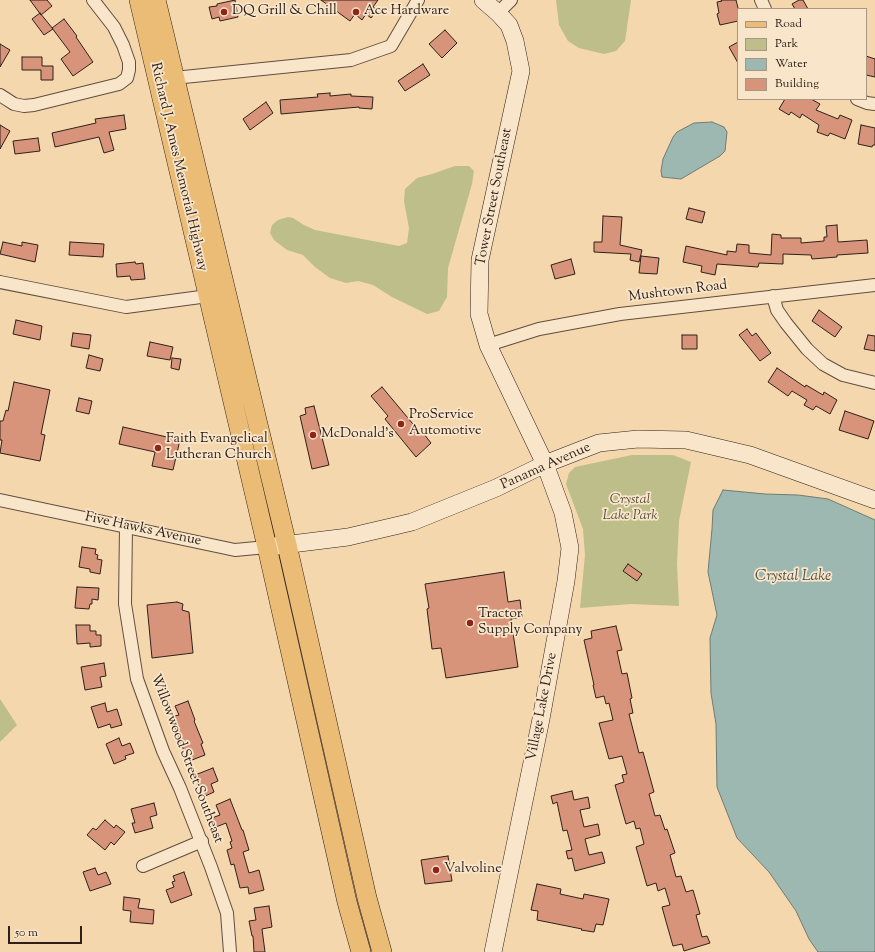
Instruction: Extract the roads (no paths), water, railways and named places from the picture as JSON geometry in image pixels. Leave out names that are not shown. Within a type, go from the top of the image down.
[{"type":"main road","name":"Richard J. Ames Memorial Highway","points":[[139,0],[267,548],[347,902],[361,952]]},
{"type":"main road","name":"Richard J. Ames Memorial Highway","points":[[156,0],[287,545],[367,898],[382,952]]},
{"type":"street","points":[[0,95],[14,104],[24,106],[34,105],[119,84],[127,78],[129,62],[123,45],[114,27],[93,0]]},
{"type":"street","points":[[174,78],[351,60],[391,46],[418,0]]},
{"type":"street","name":"Tower Street Southeast","points":[[483,0],[509,25],[515,41],[521,71],[480,260],[479,314],[488,345],[545,464]]},
{"type":"street","points":[[498,13],[511,0]]},
{"type":"street","points":[[860,100],[875,104]]},
{"type":"street","points":[[0,282],[126,307],[208,296]]},
{"type":"street","name":"Mushtown Road","points":[[488,345],[539,329],[620,314],[875,285]]},
{"type":"street","points":[[773,296],[777,310],[786,323],[807,349],[823,364],[842,375],[875,383]]},
{"type":"street","name":"Panama Avenue","points":[[287,545],[348,537],[412,522],[496,488],[545,464],[599,443],[638,439],[686,440],[750,454],[875,500]]},
{"type":"street","name":"Village Lake Drive","points":[[493,952],[541,719],[566,581],[570,548],[563,513],[545,464]]},
{"type":"street","name":"Five Hawks Avenue","points":[[0,500],[235,550],[287,545]]},
{"type":"street","name":"Willowwood Street Southeast","points":[[126,527],[125,604],[137,679],[163,751],[202,841],[227,913],[230,952]]},
{"type":"street","points":[[144,866],[202,841]]},
{"type":"water","points":[[712,122],[724,127],[727,132],[725,151],[720,156],[681,179],[662,177],[661,171],[663,159],[673,137],[677,132],[694,123]]},
{"type":"water","name":"Crystal Lake","points":[[723,490],[798,495],[828,499],[875,520],[875,952],[818,952],[809,939],[796,911],[769,872],[737,838],[717,787],[716,724],[711,693],[710,638],[717,615],[708,572],[713,510]]},
{"type":"place","name":"DQ Grill & Chill","points":[[224,12]]},
{"type":"place","name":"Ace Hardware","points":[[356,12]]},
{"type":"place","name":"ProService Automotive","points":[[401,424]]},
{"type":"place","name":"McDonald's","points":[[313,435]]},
{"type":"place","name":"Faith Evangelical Lutheran Church","points":[[158,448]]},
{"type":"place","name":"Tractor Supply Company","points":[[470,623]]},
{"type":"place","name":"Valvoline","points":[[436,870]]},
{"type":"park label","name":"Crystal Lake Park","points":[[630,510]]}]
